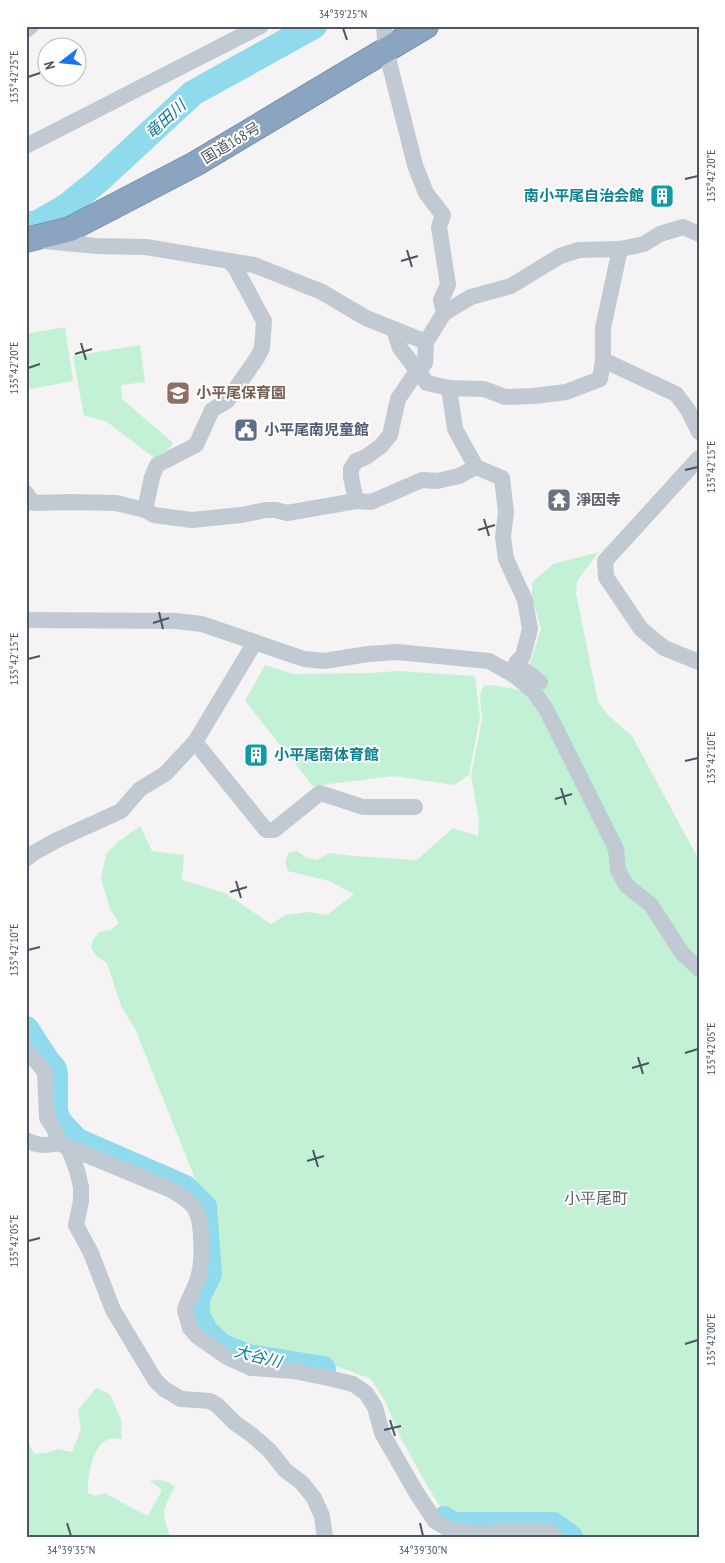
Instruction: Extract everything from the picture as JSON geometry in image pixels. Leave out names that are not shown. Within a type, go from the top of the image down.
[{"type":"highway","name":"国道168号","points":[[27,240],[70,229],[195,164],[384,35],[426,26]]},
{"type":"street","points":[[26,30],[31,26]]},
{"type":"street","points":[[26,146],[261,26]]},
{"type":"street","points":[[384,35],[415,165],[426,193],[443,215],[439,227],[448,285],[441,300],[444,313]]},
{"type":"street","points":[[356,501],[351,468],[356,461],[366,457],[381,446],[390,435],[398,399],[425,362],[426,342],[444,313],[471,297],[511,286],[560,256],[579,250],[620,249],[644,244],[660,234],[683,227],[699,234]]},
{"type":"street","points":[[27,240],[96,246],[146,247],[254,265],[322,292],[366,318],[426,342]]},
{"type":"street","points":[[394,329],[400,348],[427,383],[449,388],[484,389],[505,397],[566,392],[600,379],[603,360],[602,328],[620,249]]},
{"type":"street","points":[[145,510],[152,477],[157,465],[196,444],[212,410],[227,401],[262,348],[264,321],[230,261]]},
{"type":"street","points":[[603,360],[676,394],[699,429]]},
{"type":"street","points":[[449,388],[455,429],[476,467],[502,478],[506,512],[503,537],[506,559],[525,600],[530,629],[523,656],[516,663]]},
{"type":"street","points":[[699,458],[605,561],[606,577],[641,629],[664,648],[699,662]]},
{"type":"street","points":[[26,493],[34,503],[116,504],[145,510],[154,514],[192,520],[242,515],[266,510],[287,513],[356,501],[370,502],[422,480],[437,481],[459,476],[476,467]]},
{"type":"street","points":[[26,620],[176,621],[202,624],[304,659],[324,661],[368,654],[397,652],[516,663],[540,682]]},
{"type":"street","points":[[26,859],[57,840],[121,812],[140,789],[165,774],[195,742],[255,642]]},
{"type":"street","points":[[489,661],[514,675],[534,692],[546,709],[616,849],[618,870],[626,885],[651,905],[682,953],[699,969]]},
{"type":"street","points":[[195,742],[266,830],[274,830],[320,793],[363,807],[415,807]]},
{"type":"street","points":[[26,1049],[45,1072],[47,1118],[77,1170],[81,1202],[76,1225],[91,1253],[113,1310],[155,1380],[164,1389],[181,1399],[210,1401],[217,1404],[235,1423],[252,1434],[270,1451],[285,1470],[302,1483],[314,1498],[322,1516],[325,1537]]},
{"type":"street","points":[[26,1140],[35,1145],[63,1145],[169,1188],[184,1197],[195,1208],[200,1227],[202,1260],[198,1278],[185,1310],[190,1328],[198,1337],[227,1357],[251,1368],[294,1372],[333,1379],[353,1384],[366,1393],[375,1407],[382,1433],[435,1521],[452,1532],[548,1531],[556,1537]]},
{"type":"green space","points":[[65,327],[73,381],[31,389],[26,387],[26,334]]},
{"type":"green space","points":[[140,345],[145,382],[121,385],[122,399],[173,443],[169,449],[154,458],[106,421],[84,416],[73,356]]},
{"type":"green space","points":[[599,552],[577,581],[576,593],[598,702],[608,715],[632,736],[699,860],[699,1537],[578,1537],[557,1517],[517,1516],[462,1519],[443,1511],[401,1439],[385,1401],[371,1379],[322,1361],[263,1352],[230,1342],[214,1332],[203,1313],[214,1272],[212,1221],[136,1031],[121,1006],[107,963],[96,956],[91,947],[93,940],[99,932],[111,930],[119,923],[110,909],[101,879],[106,854],[118,842],[140,826],[152,851],[184,855],[182,880],[225,893],[271,924],[286,915],[308,912],[327,915],[354,894],[329,881],[288,871],[285,862],[289,852],[297,851],[307,858],[317,860],[329,853],[417,860],[453,828],[478,836],[479,820],[471,776],[482,719],[480,696],[483,686],[491,685],[525,691],[530,664],[541,629],[532,597],[532,582],[553,564]]},
{"type":"green space","points":[[265,665],[293,674],[397,671],[475,676],[480,718],[469,775],[454,785],[394,776],[313,786],[245,701]]},
{"type":"green space","points":[[96,1388],[110,1394],[121,1419],[122,1439],[109,1439],[98,1448],[88,1479],[88,1493],[95,1496],[104,1493],[148,1516],[162,1490],[150,1481],[160,1480],[169,1483],[175,1487],[164,1511],[164,1516],[171,1537],[26,1537],[26,1437],[34,1454],[47,1453],[58,1449],[72,1452],[81,1429],[78,1410]]},
{"type":"waterway","name":"竜田川","points":[[26,224],[36,224],[67,206],[99,180],[193,93],[314,26]]},
{"type":"waterway","name":"大谷川","points":[[26,1029],[54,1069],[55,1110],[58,1121],[77,1141],[185,1188],[204,1207],[209,1274],[197,1298],[197,1316],[206,1332],[222,1347],[248,1357],[323,1369]]},
{"type":"waterway","name":"大谷川","points":[[444,1519],[452,1525],[553,1525],[570,1537]]},
{"type":"place","name":"南小平尾自治会館","points":[[662,196]]},
{"type":"place","name":"小平尾保育園","points":[[178,393]]},
{"type":"place","name":"小平尾南児童館","points":[[246,430]]},
{"type":"place","name":"淨因寺","points":[[559,500]]},
{"type":"place","name":"小平尾南体育館","points":[[256,755]]},
{"type":"district","name":"小平尾町","points":[[596,1198]]}]
